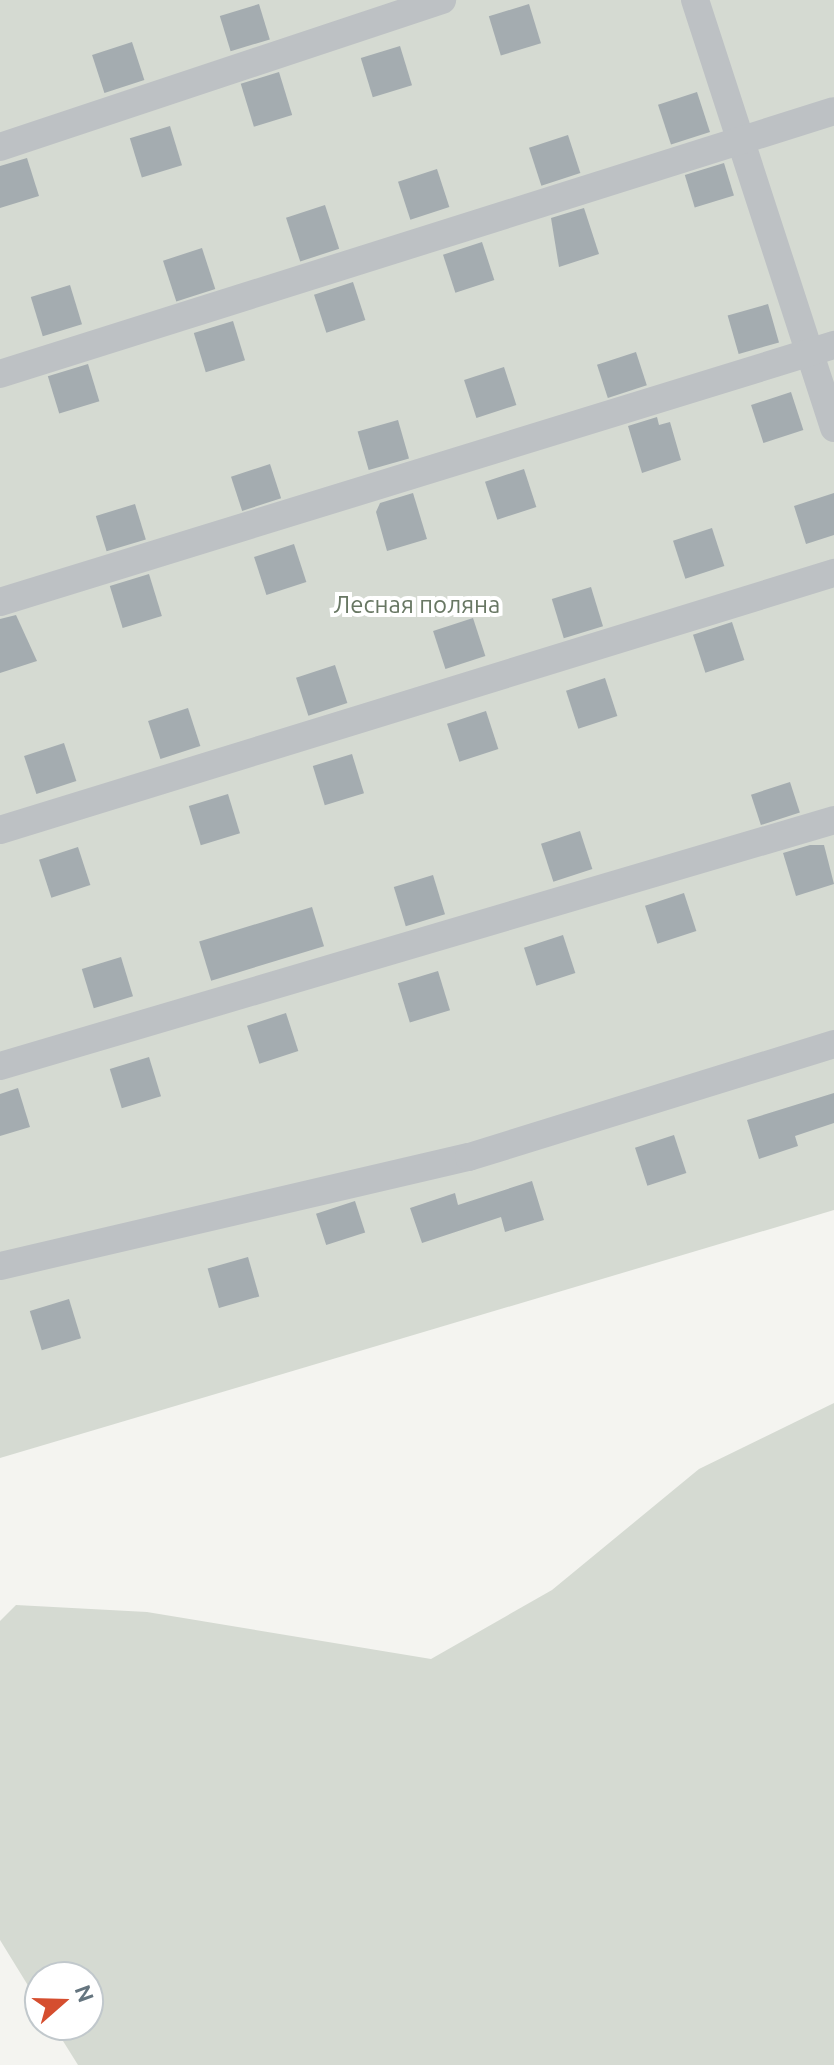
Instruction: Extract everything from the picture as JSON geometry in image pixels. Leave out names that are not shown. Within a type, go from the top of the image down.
[{"type":"street","points":[[0,147],[442,0]]},
{"type":"street","points":[[695,0],[738,139],[821,349],[834,428]]},
{"type":"street","points":[[0,374],[834,111]]},
{"type":"street","points":[[0,602],[821,349]]},
{"type":"street","points":[[0,830],[834,573]]},
{"type":"street","points":[[0,1066],[834,820]]},
{"type":"street","points":[[0,1266],[469,1157],[834,1044]]},
{"type":"green space","name":"Лесная поляна","points":[[0,0],[834,0],[834,1210],[0,1458]]},
{"type":"green space","points":[[834,1403],[834,2065],[78,2065],[63,2041],[104,2041],[104,1961],[24,1961],[24,1979],[0,1940],[0,1621],[16,1605],[147,1612],[431,1659],[552,1590],[699,1469]]},
{"type":"building","points":[[259,4],[270,39],[231,51],[220,16]]},
{"type":"building","points":[[529,4],[541,43],[501,55],[489,16]]},
{"type":"building","points":[[132,42],[144,80],[104,93],[92,55]]},
{"type":"building","points":[[400,46],[412,85],[373,97],[361,58]]},
{"type":"building","points":[[279,72],[292,115],[254,127],[241,84]]},
{"type":"building","points":[[697,92],[710,132],[671,145],[658,105]]},
{"type":"building","points":[[170,126],[182,165],[142,177],[130,138]]},
{"type":"building","points":[[568,135],[580,173],[541,186],[529,148]]},
{"type":"building","points":[[27,158],[39,196],[0,208],[0,166]]},
{"type":"building","points":[[724,163],[734,196],[695,208],[685,175]]},
{"type":"building","points":[[437,169],[449,207],[410,220],[398,182]]},
{"type":"building","points":[[325,205],[339,249],[300,261],[286,218]]},
{"type":"building","points":[[584,208],[599,254],[559,267],[551,218]]},
{"type":"building","points":[[482,242],[494,280],[455,293],[443,255]]},
{"type":"building","points":[[202,248],[215,289],[176,302],[163,261]]},
{"type":"building","points":[[353,282],[365,320],[326,333],[314,295]]},
{"type":"building","points":[[70,285],[82,324],[43,336],[31,297]]},
{"type":"building","points":[[768,304],[779,342],[739,354],[728,316]]},
{"type":"building","points":[[233,321],[245,360],[206,372],[194,333]]},
{"type":"building","points":[[636,352],[647,385],[608,398],[597,365]]},
{"type":"building","points":[[88,364],[99,401],[59,414],[48,376]]},
{"type":"building","points":[[504,367],[516,405],[476,418],[464,380]]},
{"type":"building","points":[[791,392],[803,430],[763,443],[751,405]]},
{"type":"building","points":[[657,417],[659,425],[670,422],[681,460],[642,473],[628,426]]},
{"type":"building","points":[[398,420],[409,458],[369,470],[358,432]]},
{"type":"building","points":[[270,464],[281,498],[242,511],[231,477]]},
{"type":"building","points":[[524,469],[536,507],[497,520],[485,482]]},
{"type":"building","points":[[413,493],[427,539],[387,551],[376,512],[380,503]]},
{"type":"building","points":[[834,493],[834,535],[806,544],[794,506]]},
{"type":"building","points":[[135,504],[146,539],[107,551],[96,516]]},
{"type":"building","points":[[712,528],[724,566],[685,579],[673,541]]},
{"type":"building","points":[[294,544],[306,582],[266,595],[254,557]]},
{"type":"building","points":[[149,574],[162,616],[123,628],[110,586]]},
{"type":"building","points":[[591,587],[603,626],[564,638],[552,599]]},
{"type":"building","points":[[16,615],[37,661],[0,673],[0,619]]},
{"type":"building","points":[[473,618],[485,656],[445,669],[433,631]]},
{"type":"building","points":[[732,622],[744,660],[705,673],[693,635]]},
{"type":"building","points":[[335,665],[347,703],[308,716],[296,678]]},
{"type":"building","points":[[605,678],[617,716],[578,729],[566,691]]},
{"type":"building","points":[[188,708],[200,746],[160,759],[148,721]]},
{"type":"building","points":[[486,711],[498,749],[459,762],[447,724]]},
{"type":"building","points":[[64,743],[76,781],[36,794],[24,756]]},
{"type":"building","points":[[352,754],[364,793],[325,805],[313,766]]},
{"type":"building","points":[[790,782],[800,812],[761,825],[751,795]]},
{"type":"building","points":[[228,794],[240,833],[201,845],[189,806]]},
{"type":"building","points":[[580,831],[592,869],[553,882],[541,844]]},
{"type":"building","points":[[810,845],[824,845],[834,884],[796,896],[783,853]]},
{"type":"building","points":[[78,847],[90,885],[51,898],[39,860]]},
{"type":"building","points":[[433,875],[445,914],[406,926],[394,887]]},
{"type":"building","points":[[684,893],[696,931],[657,944],[645,906]]},
{"type":"building","points":[[312,907],[324,946],[211,981],[199,941]]},
{"type":"building","points":[[563,935],[575,973],[536,986],[524,948]]},
{"type":"building","points":[[121,957],[133,996],[94,1008],[82,969]]},
{"type":"building","points":[[438,971],[450,1010],[410,1022],[398,983]]},
{"type":"building","points":[[286,1013],[298,1051],[259,1064],[247,1026]]},
{"type":"building","points":[[149,1057],[161,1096],[122,1108],[110,1069]]},
{"type":"building","points":[[18,1088],[30,1127],[0,1136],[0,1094]]},
{"type":"building","points":[[834,1093],[834,1123],[795,1136],[798,1146],[759,1159],[747,1120]]},
{"type":"building","points":[[674,1135],[686,1173],[647,1186],[635,1148]]},
{"type":"building","points":[[532,1181],[544,1220],[505,1232],[501,1217],[422,1243],[410,1208],[455,1193],[458,1205]]},
{"type":"building","points":[[355,1201],[365,1232],[326,1245],[316,1214]]},
{"type":"building","points":[[248,1257],[259,1296],[219,1308],[208,1269]]},
{"type":"building","points":[[69,1299],[81,1338],[42,1350],[30,1311]]}]
